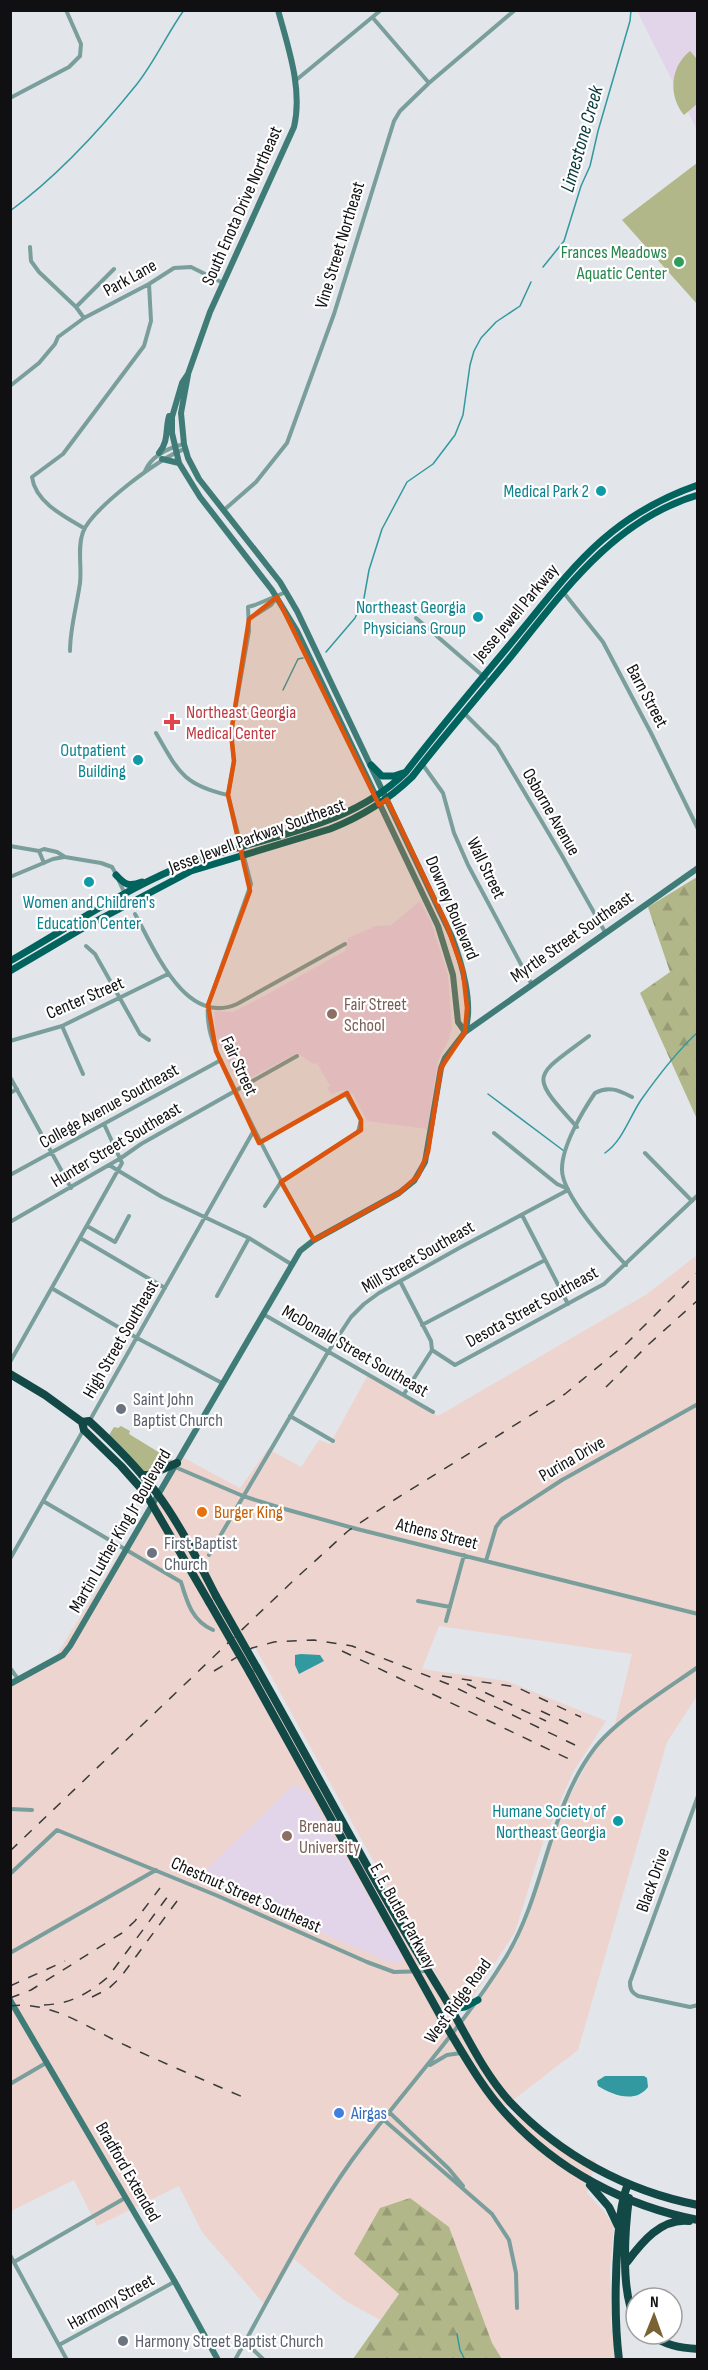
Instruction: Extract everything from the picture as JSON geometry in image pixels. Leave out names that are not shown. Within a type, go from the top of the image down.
[{"type":"highway","name":"E. E. Butler Parkway","points":[[10,1374],[45,1395],[85,1424],[142,1475],[158,1494],[186,1538],[254,1671],[452,2035],[476,2074],[506,2114],[539,2147],[567,2167],[625,2198],[698,2221]]},
{"type":"highway","name":"E. E. Butler Parkway","points":[[85,1424],[146,1494],[209,1602],[254,1671],[491,2079],[527,2119],[566,2150],[630,2185],[663,2197],[698,2205]]},
{"type":"highway","points":[[142,1475],[152,1474],[176,1465]]},
{"type":"highway","points":[[567,2167],[595,2188],[604,2198],[614,2216],[619,2237]]},
{"type":"highway","points":[[619,2360],[614,2301],[619,2237],[625,2198],[630,2185]]},
{"type":"highway","points":[[625,2198],[627,2286]]},
{"type":"highway","points":[[626,2263],[644,2241],[661,2227],[684,2220],[698,2221]]},
{"type":"highway","points":[[677,2346],[698,2349]]},
{"type":"main road","name":"South Enota Drive Northeast","points":[[188,374],[223,283],[294,127],[297,108],[295,82],[278,10]]},
{"type":"main road","name":"Downey Boulevard","points":[[188,374],[182,383],[171,425],[179,463],[216,518],[277,597],[297,631],[441,933],[453,975],[458,1022],[465,1032]]},
{"type":"main road","name":"Downey Boulevard","points":[[188,374],[181,413],[184,447],[193,470],[286,592],[304,624],[446,923],[458,953],[465,984],[467,1024],[465,1032]]},
{"type":"main road","points":[[174,408],[167,424],[168,436],[161,456],[179,463]]},
{"type":"main road","name":"Jesse Jewell Parkway","points":[[382,790],[394,784],[406,772],[557,586],[594,545],[623,522],[660,499],[698,485]]},
{"type":"main road","name":"Jesse Jewell Parkway","points":[[387,799],[412,777],[563,592],[595,558],[625,532],[662,509],[698,495]]},
{"type":"main road","points":[[207,505],[223,511]]},
{"type":"main road","points":[[216,518],[232,522]]},
{"type":"main road","points":[[371,765],[382,776],[394,776],[406,772]]},
{"type":"main road","name":"Jesse Jewell Parkway Southeast","points":[[10,961],[125,894],[175,869],[327,822],[342,816],[382,790]]},
{"type":"main road","name":"Jesse Jewell Parkway Southeast","points":[[10,971],[129,903],[191,871],[330,829],[387,799]]},
{"type":"main road","name":"Myrtle Street Southeast","points":[[465,1032],[531,983],[698,868]]},
{"type":"main road","points":[[116,875],[130,886],[175,869]]},
{"type":"main road","name":"Martin Luther King Jr Boulevard","points":[[10,1684],[63,1655],[81,1629],[300,1251],[314,1240],[399,1193],[418,1176],[428,1152],[443,1062],[459,1037],[465,1032]]},
{"type":"main road","name":"Bradford Extended","points":[[10,2000],[218,2360]]},
{"type":"main road","points":[[451,2009],[465,2007],[478,2000]]},
{"type":"street","points":[[10,98],[69,67],[80,56],[81,44],[66,10]]},
{"type":"street","points":[[295,82],[381,10]]},
{"type":"street","name":"Vine Street Northeast","points":[[223,511],[256,482],[287,443],[334,314],[394,121],[400,111],[429,83],[515,10]]},
{"type":"street","points":[[373,18],[429,83]]},
{"type":"street","points":[[30,248],[32,261],[39,272],[76,307],[84,318]]},
{"type":"street","name":"Park Lane","points":[[10,386],[39,363],[58,337],[84,318],[149,284],[174,268],[191,267],[223,283]]},
{"type":"street","points":[[76,307],[114,269]]},
{"type":"street","points":[[84,528],[55,511],[34,486],[32,477],[63,454],[144,346],[151,321],[149,284]]},
{"type":"street","points":[[70,651],[80,579],[80,546],[84,528],[94,515],[145,471],[154,468],[161,456],[184,447]]},
{"type":"street","name":"Barn Street","points":[[557,586],[603,642],[698,829]]},
{"type":"street","points":[[208,1005],[250,891],[250,875],[228,795],[234,761],[231,733],[246,652],[248,606],[286,592]]},
{"type":"street","points":[[249,619],[271,605],[277,597]]},
{"type":"street","points":[[417,618],[423,626],[490,682]]},
{"type":"street","name":"Osborne Avenue","points":[[464,713],[497,746],[604,932]]},
{"type":"street","points":[[156,733],[171,760],[187,780],[208,790],[228,795]]},
{"type":"street","name":"Wall Street","points":[[422,764],[443,793],[454,833],[468,865],[531,983]]},
{"type":"street","points":[[10,846],[39,851],[44,849],[57,852],[64,857]]},
{"type":"street","points":[[39,851],[44,863]]},
{"type":"street","points":[[10,877],[64,857],[107,864],[112,867],[129,903]]},
{"type":"street","points":[[135,914],[168,974],[186,995],[208,1005],[232,1007],[345,944]]},
{"type":"street","points":[[86,946],[95,954],[140,1034],[149,1040]]},
{"type":"street","name":"Center Street","points":[[10,1041],[62,1026],[168,974]]},
{"type":"street","name":"Fair Street","points":[[208,1005],[208,1029],[220,1060],[259,1143],[314,1240]]},
{"type":"street","points":[[62,1026],[83,1074]]},
{"type":"street","points":[[577,1127],[549,1097],[543,1087],[542,1077],[548,1067],[588,1036]]},
{"type":"street","name":"Hunter Street Southeast","points":[[10,1222],[122,1158],[141,1144],[297,1056]]},
{"type":"street","name":"College Avenue Southeast","points":[[10,1176],[220,1060]]},
{"type":"street","points":[[10,1077],[71,1188]]},
{"type":"street","points":[[10,1093],[17,1089]]},
{"type":"street","points":[[626,1265],[594,1229],[568,1190],[562,1170],[568,1143],[593,1096],[599,1090],[618,1090],[632,1097]]},
{"type":"street","points":[[259,1143],[346,1094],[362,1120],[358,1132],[281,1182],[265,1206]]},
{"type":"street","points":[[10,1362],[123,1163],[104,1124]]},
{"type":"street","name":"High Street Southeast","points":[[10,1559],[254,1131]]},
{"type":"street","points":[[494,1133],[557,1184],[568,1190]]},
{"type":"street","points":[[645,1153],[692,1202]]},
{"type":"street","points":[[109,1165],[162,1197],[249,1238],[291,1264]]},
{"type":"street","name":"Mill Street Southeast","points":[[208,1555],[351,1317],[364,1304],[399,1281],[568,1190]]},
{"type":"street","name":"Desota Street Southeast","points":[[432,1350],[455,1365],[604,1284],[698,1195]]},
{"type":"street","points":[[522,1215],[568,1304]]},
{"type":"street","points":[[87,1226],[115,1242],[129,1216]]},
{"type":"street","points":[[80,1238],[165,1288]]},
{"type":"street","points":[[216,1296],[249,1238]]},
{"type":"street","points":[[422,1325],[545,1260]]},
{"type":"street","points":[[399,1281],[431,1341],[432,1350],[404,1394]]},
{"type":"street","points":[[53,1288],[137,1338],[222,1383]]},
{"type":"street","name":"McDonald Street Southeast","points":[[263,1314],[433,1412]]},
{"type":"street","name":"Purina Drive","points":[[486,1561],[496,1527],[502,1519],[562,1480],[698,1404]]},
{"type":"street","points":[[290,1416],[333,1441]]},
{"type":"street","name":"Athens Street","points":[[176,1465],[243,1496],[357,1529],[698,1614]]},
{"type":"street","points":[[43,1502],[181,1582],[189,1608],[203,1626],[213,1630]]},
{"type":"street","points":[[446,1621],[464,1555]]},
{"type":"street","points":[[418,1601],[450,1607]]},
{"type":"street","name":"West Ridge Road","points":[[235,2360],[286,2265],[334,2186],[459,2026],[520,1932],[563,1809],[594,1749],[615,1728],[698,1667]]},
{"type":"street","points":[[10,1668],[18,1680]]},
{"type":"street","name":"Black Drive","points":[[698,1796],[633,1974],[630,1988],[632,1993],[690,2007],[698,2005]]},
{"type":"street","points":[[10,1809],[32,1810]]},
{"type":"street","name":"Chestnut Street Southeast","points":[[10,1874],[57,1830],[156,1870],[367,1962],[394,1972],[427,1971]]},
{"type":"street","points":[[10,1953],[156,1870]]},
{"type":"street","points":[[426,2067],[447,2055],[463,2053]]},
{"type":"street","points":[[10,2084],[47,2063]]},
{"type":"street","points":[[390,2113],[449,2169],[467,2192]]},
{"type":"street","points":[[384,2120],[492,2214],[508,2240],[516,2273],[517,2308]]},
{"type":"street","points":[[14,2262],[125,2198]]},
{"type":"street","points":[[10,2255],[67,2360]]},
{"type":"street","name":"Harmony Street","points":[[59,2345],[175,2282]]},
{"type":"street","points":[[245,2342],[264,2360]]},
{"type":"highlighted area","points":[[277,597],[379,805],[387,799],[446,923],[463,971],[467,1008],[465,1032],[441,1068],[428,1152],[418,1176],[399,1193],[314,1240],[281,1182],[361,1130],[361,1120],[347,1093],[259,1143],[216,1051],[208,1005],[250,891],[228,795],[234,761],[231,733],[249,619]]},
{"type":"shaded area","points":[[637,11],[697,11],[697,130]]},
{"type":"shaded area","name":"Fair Street School","points":[[420,901],[431,922],[448,975],[452,1028],[438,1061],[427,1129],[367,1121],[353,1094],[343,1090],[331,1094],[327,1088],[330,1086],[317,1063],[313,1064],[297,1053],[238,1083],[216,1036],[214,1011],[233,1012],[264,996],[345,951],[348,938],[376,926],[391,925]]},
{"type":"shaded area","points":[[697,1255],[697,1696],[667,1742],[578,2050],[504,2107],[567,2153],[596,2161],[587,2193],[603,2210],[614,2227],[610,2269],[611,2322],[615,2359],[502,2359],[492,2343],[399,2294],[380,2320],[344,2300],[294,2259],[266,2306],[202,2232],[179,2186],[97,2226],[74,2180],[11,2211],[11,1683],[54,1659],[180,1456],[240,1488],[268,1449],[301,1467],[319,1440],[330,1444],[369,1373],[438,1416],[647,1294]],"holes":[[[439,1626],[632,1654],[614,1728],[598,1743],[566,1803],[546,1850],[518,1941],[457,2025],[244,1648],[255,1647],[452,2003],[460,2004],[473,1997],[515,1932],[543,1842],[573,1772],[606,1721],[507,1681],[422,1669]]]},
{"type":"shaded area","name":"Brenau University","points":[[294,1784],[309,1793],[402,1956],[402,1963],[389,1962],[197,1879]]},
{"type":"green space","points":[[690,51],[697,59],[697,104],[684,115],[675,99],[674,82],[678,65]]},
{"type":"green space","name":"Frances Meadows Aquatic Center","points":[[697,163],[697,304],[622,220]]},
{"type":"green space","points":[[697,877],[697,1119],[640,993],[670,972],[648,907]]},
{"type":"green space","points":[[121,1426],[130,1431],[129,1434],[173,1461],[152,1472],[144,1472],[109,1435],[114,1427]]},
{"type":"green space","points":[[410,2198],[449,2227],[492,2343],[502,2359],[353,2359],[399,2294],[354,2254],[380,2208]]},
{"type":"water","points":[[295,1655],[320,1655],[324,1661],[299,1674],[295,1665]]},
{"type":"water","points":[[605,2076],[644,2076],[647,2078],[648,2087],[643,2092],[630,2097],[617,2095],[598,2086],[597,2081]]},
{"type":"waterway","points":[[10,211],[62,168],[108,118],[137,84],[184,10]]},
{"type":"waterway","name":"Limestone Creek","points":[[543,267],[564,241],[581,186],[590,166],[630,21],[631,10]]},
{"type":"waterway","name":"Limestone Creek","points":[[326,652],[355,618],[364,598],[369,570],[382,529],[407,482],[433,464],[455,435],[463,415],[470,365],[481,338],[496,322],[520,306],[531,282]]},
{"type":"waterway","name":"Limestone Creek","points":[[283,690],[298,659],[303,658]]},
{"type":"waterway","points":[[605,1153],[621,1135],[641,1100],[661,1073],[698,1032]]},
{"type":"waterway","points":[[488,1094],[564,1151]]},
{"type":"waterway","points":[[457,2334],[460,2350],[465,2360]]},
{"type":"railway","points":[[10,1851],[348,1531],[565,1394],[627,1343],[698,1272]]},
{"type":"railway","points":[[606,1387],[698,1300]]},
{"type":"railway","points":[[214,1671],[252,1648],[274,1642],[314,1640],[352,1646],[448,1684],[575,1745]]},
{"type":"railway","points":[[342,1651],[569,1759]]},
{"type":"railway","points":[[442,1676],[516,1687],[581,1717]]},
{"type":"railway","points":[[467,1684],[546,1721]]},
{"type":"railway","points":[[541,1711],[575,1727]]},
{"type":"railway","points":[[10,1998],[31,1990],[122,1933],[135,1921],[160,1888]]},
{"type":"railway","points":[[44,2005],[62,2003],[78,1997],[108,1977],[171,1892]]},
{"type":"railway","points":[[92,1997],[108,1989],[120,1978],[180,1897]]},
{"type":"railway","points":[[10,1986],[65,1961]]},
{"type":"railway","points":[[10,2006],[26,2005],[56,2012],[245,2098]]},
{"type":"place","name":"Frances Meadows Aquatic Center","points":[[679,262]]},
{"type":"place","name":"Medical Park 2","points":[[601,491]]},
{"type":"place","name":"Northeast Georgia Physicians Group","points":[[478,617]]},
{"type":"place","name":"Northeast Georgia Medical Center","points":[[172,722]]},
{"type":"place","name":"Outpatient Building","points":[[138,760]]},
{"type":"place","name":"Women and Children's Education Center","points":[[89,882]]},
{"type":"place","name":"Fair Street School","points":[[332,1014]]},
{"type":"place","name":"Saint John Baptist Church","points":[[121,1409]]},
{"type":"place","name":"Burger King","points":[[202,1512]]},
{"type":"place","name":"First Baptist Church","points":[[152,1553]]},
{"type":"place","name":"Humane Society of Northeast Georgia","points":[[618,1821]]},
{"type":"place","name":"Brenau University","points":[[287,1836]]},
{"type":"place","name":"Airgas","points":[[339,2113]]},
{"type":"place","name":"Harmony Street Baptist Church","points":[[123,2341]]}]
